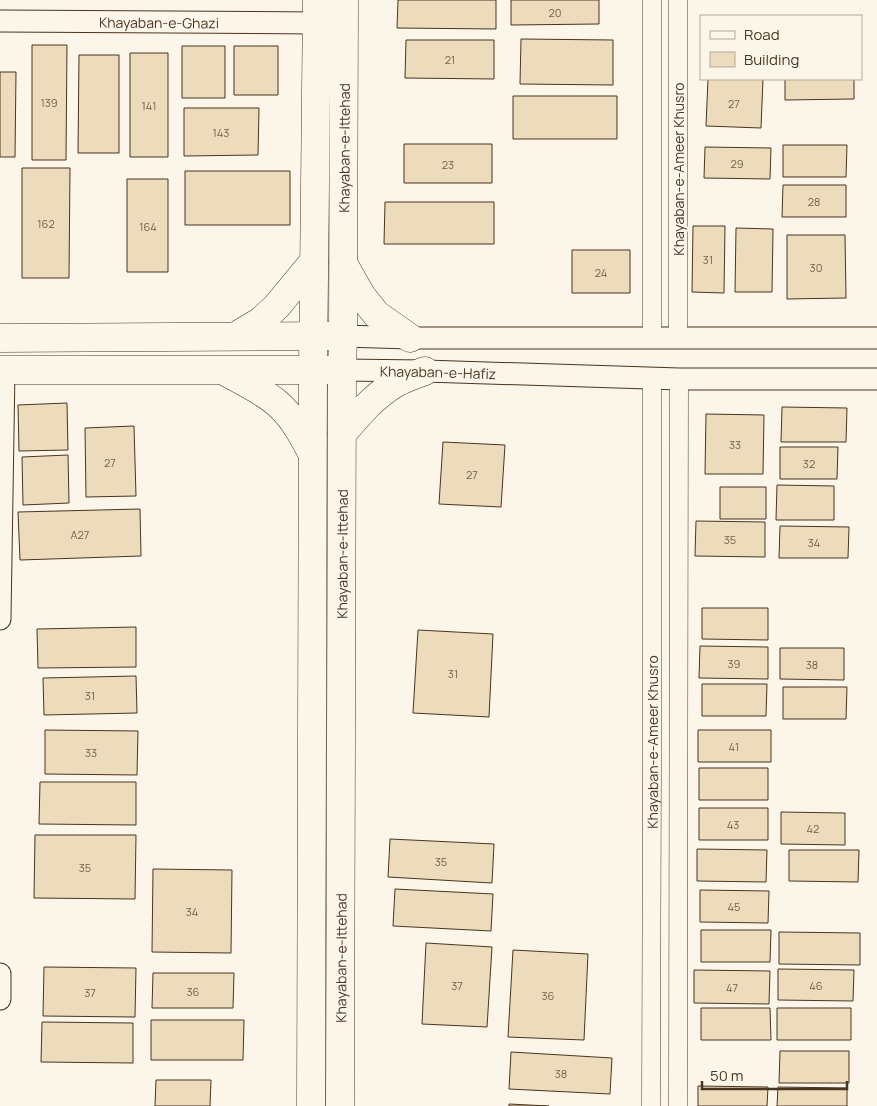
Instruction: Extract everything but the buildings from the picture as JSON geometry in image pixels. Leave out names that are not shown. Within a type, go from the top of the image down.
[{"type":"main road","name":"Khayaban-e-Ittehad","points":[[340,1106],[344,0]]},
{"type":"main road","name":"Khayaban-e-Ittehad","points":[[311,1106],[312,453],[317,11]]},
{"type":"main road","points":[[236,336],[261,321],[277,306],[314,261]]},
{"type":"main road","points":[[343,264],[361,295],[376,314],[410,338]]},
{"type":"main road","points":[[0,338],[343,336]]},
{"type":"main road","name":"Khayaban-e-Hafiz","points":[[2,370],[342,370]]},
{"type":"main road","points":[[223,370],[262,392],[280,405],[297,426],[312,453]]},
{"type":"main road","points":[[342,434],[361,411],[377,396],[396,383],[424,371]]},
{"type":"street","name":"Khayaban-e-Ameer Khusro","points":[[652,0],[652,338]]},
{"type":"street","name":"Khayaban-e-Ameer Khusro","points":[[678,0],[678,338]]},
{"type":"street","name":"Khayaban-e-Ghazi","points":[[0,21],[317,11]]},
{"type":"street","points":[[343,336],[410,338],[877,338]]},
{"type":"street","points":[[0,619],[2,370]]},
{"type":"street","name":"Khayaban-e-Hafiz","points":[[342,370],[679,379],[877,379]]},
{"type":"street","name":"Khayaban-e-Ameer Khusro","points":[[651,1106],[652,378]]},
{"type":"street","name":"Khayaban-e-Ameer Khusro","points":[[678,1106],[679,379]]},
{"type":"street","points":[[0,974],[0,999]]}]
